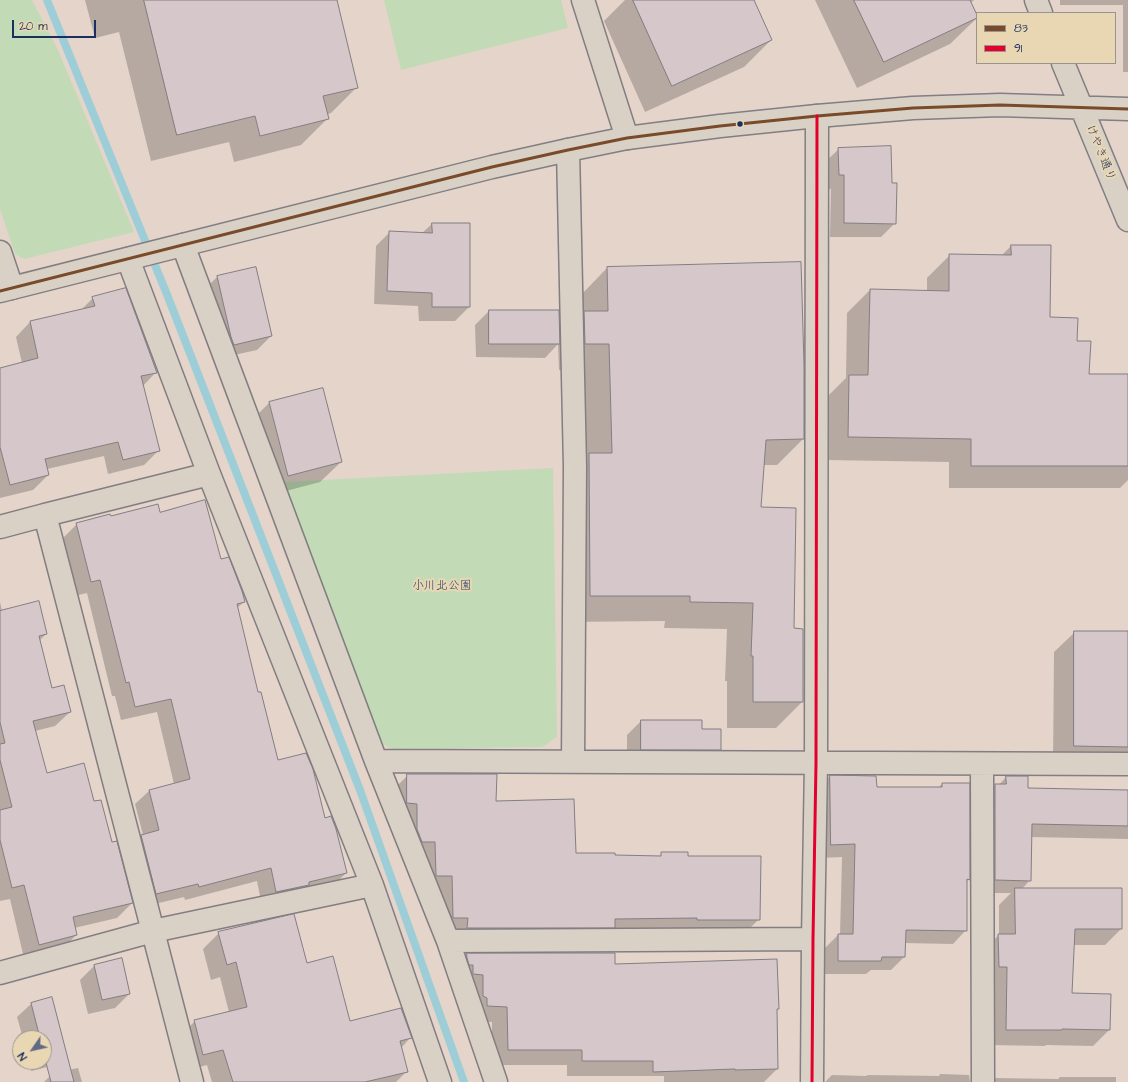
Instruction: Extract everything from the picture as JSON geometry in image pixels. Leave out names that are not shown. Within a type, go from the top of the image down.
[{"type":"street","points":[[583,0],[627,138]]},
{"type":"street","points":[[1036,0],[1041,12]]},
{"type":"street","name":"けやき通り","points":[[1063,64],[1128,220]]},
{"type":"street","points":[[0,252],[6,290],[492,166],[627,138],[720,126],[913,108],[1000,105],[1128,109]]},
{"type":"street","points":[[812,1082],[816,763],[817,116]]},
{"type":"street","points":[[568,150],[575,467],[573,762]]},
{"type":"street","points":[[179,246],[376,761],[448,941],[496,1082]]},
{"type":"street","points":[[133,258],[209,474],[372,885],[440,1082]]},
{"type":"street","points":[[0,526],[209,474]]},
{"type":"street","points":[[44,515],[192,1082]]},
{"type":"street","points":[[376,761],[1128,764]]},
{"type":"street","points":[[982,764],[983,1082]]},
{"type":"street","points":[[0,974],[153,930],[372,885]]},
{"type":"street","points":[[448,941],[813,939]]},
{"type":"green space","points":[[0,0],[32,0],[58,50],[134,232],[24,259],[15,254],[0,209]]},
{"type":"green space","points":[[384,0],[561,0],[568,28],[401,70]]},
{"type":"green space","name":"小川北公園","points":[[553,468],[557,737],[542,747],[392,749],[379,742],[284,482]]},
{"type":"building","points":[[144,0],[337,0],[358,88],[323,96],[329,119],[260,136],[255,116],[177,135]]},
{"type":"building","points":[[633,0],[754,0],[772,40],[672,86]]},
{"type":"building","points":[[854,0],[970,0],[976,13],[976,18],[884,62]]},
{"type":"building","points":[[891,146],[892,183],[897,183],[896,224],[844,223],[844,175],[839,175],[838,148]]},
{"type":"building","points":[[432,223],[470,223],[470,307],[432,307],[432,293],[387,291],[389,231],[432,233]]},
{"type":"building","points":[[1011,245],[1051,245],[1050,317],[1078,318],[1077,341],[1091,341],[1089,374],[1128,374],[1128,466],[971,466],[971,439],[848,437],[849,375],[868,375],[870,289],[949,291],[949,254],[1011,255]]},
{"type":"building","points":[[801,262],[804,365],[804,439],[766,440],[761,507],[796,508],[794,628],[803,629],[803,702],[753,702],[753,656],[751,656],[753,603],[690,602],[690,596],[590,596],[589,453],[612,453],[609,344],[585,344],[584,311],[608,311],[607,267]]},
{"type":"building","points":[[256,267],[272,336],[234,345],[217,276]]},
{"type":"building","points":[[126,288],[157,373],[141,376],[160,451],[123,460],[118,442],[45,459],[49,475],[10,485],[0,447],[0,368],[38,358],[30,321],[95,306],[92,297]]},
{"type":"building","points":[[489,310],[559,310],[560,344],[489,344]]},
{"type":"building","points":[[323,388],[342,462],[288,476],[269,402]]},
{"type":"building","points":[[205,500],[221,559],[229,557],[242,591],[245,602],[237,604],[258,692],[261,692],[278,760],[306,753],[313,769],[325,818],[331,816],[336,829],[347,873],[309,882],[309,885],[276,892],[271,868],[199,887],[198,884],[156,894],[141,835],[159,830],[149,790],[190,779],[171,699],[135,707],[129,682],[126,683],[100,580],[91,582],[76,523],[158,504],[160,512]]},
{"type":"building","points":[[39,601],[47,634],[39,636],[52,688],[64,685],[71,712],[33,721],[47,773],[84,763],[94,801],[101,800],[112,842],[117,841],[133,903],[73,917],[77,935],[39,945],[24,885],[12,888],[0,840],[0,810],[12,807],[0,760],[0,744],[5,743],[0,722],[0,611]]},
{"type":"building","points":[[1074,631],[1128,631],[1128,747],[1074,746]]},
{"type":"building","points":[[641,720],[702,720],[702,729],[721,729],[721,750],[641,750]]},
{"type":"building","points":[[407,774],[497,774],[496,801],[574,799],[576,853],[615,853],[615,855],[661,856],[661,852],[688,852],[688,856],[761,856],[760,920],[697,920],[697,918],[615,919],[615,928],[467,928],[468,918],[453,918],[452,876],[436,876],[435,842],[422,842],[417,829],[417,804],[407,803]]},
{"type":"building","points":[[830,775],[876,776],[877,787],[942,787],[942,783],[970,783],[970,880],[967,879],[967,931],[906,930],[905,957],[882,957],[881,961],[838,961],[838,934],[853,934],[855,844],[831,845]]},
{"type":"building","points":[[1006,776],[1028,776],[1028,788],[1128,790],[1128,826],[1032,824],[1031,881],[995,880],[995,784],[1006,784]]},
{"type":"building","points":[[1015,888],[1122,888],[1122,929],[1075,929],[1072,993],[1111,994],[1110,1030],[1006,1030],[1007,967],[999,967],[998,934],[1015,934]]},
{"type":"building","points":[[294,914],[307,963],[333,956],[350,1021],[401,1008],[412,1038],[400,1041],[408,1072],[365,1082],[233,1082],[223,1050],[203,1055],[194,1020],[247,1007],[236,962],[227,965],[218,932]]},
{"type":"building","points":[[467,953],[615,953],[615,964],[777,959],[779,1009],[777,1009],[778,1069],[653,1072],[653,1061],[582,1061],[582,1050],[508,1050],[507,1007],[487,1006],[487,998],[483,996],[483,975],[473,974],[473,965],[469,965]]},
{"type":"building","points":[[122,958],[130,994],[102,1000],[94,965]]},
{"type":"building","points":[[52,997],[74,1082],[51,1082],[48,1070],[52,1070],[52,1030],[38,1030],[31,1003]]},
{"type":"waterway","points":[[47,0],[168,297],[360,790],[464,1082]]},
{"type":"transit line","name":"83","points":[[0,291],[492,167],[627,138],[720,126],[913,108],[1000,105],[1128,109]]},
{"type":"transit line","name":"91","points":[[812,1082],[816,763],[817,116]]}]
